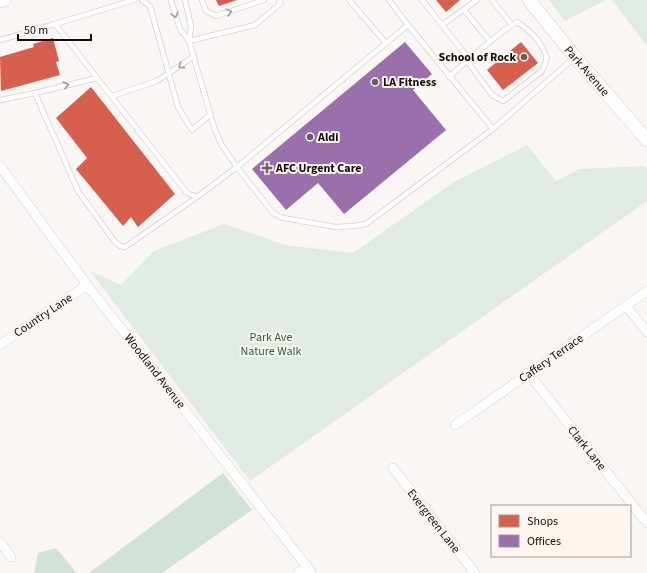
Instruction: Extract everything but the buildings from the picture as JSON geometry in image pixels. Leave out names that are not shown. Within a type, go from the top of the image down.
[{"type":"main road","points":[[0,1],[4,0]]},
{"type":"main road","name":"Park Avenue","points":[[529,0],[575,57],[645,134]]},
{"type":"street","name":"Woodland Avenue","points":[[0,166],[87,285],[310,570]]},
{"type":"street","name":"Country Lane","points":[[0,345],[87,285]]},
{"type":"street","name":"Caffery Terrace","points":[[455,425],[647,291]]},
{"type":"street","points":[[626,306],[647,332]]},
{"type":"street","name":"Clark Lane","points":[[528,373],[647,523]]},
{"type":"street","name":"Evergreen Lane","points":[[393,468],[475,573]]},
{"type":"street","points":[[0,542],[11,557]]},
{"type":"street","points":[[298,573],[310,570]]},
{"type":"lane","points":[[0,40],[134,0]]},
{"type":"lane","points":[[142,0],[150,6],[178,107],[192,130],[210,115]]},
{"type":"lane","points":[[171,0],[180,29],[189,41],[210,115],[221,144],[237,167],[273,213],[283,218],[336,227],[366,224],[493,129],[575,57]]},
{"type":"lane","points":[[184,0],[192,26],[189,41]]},
{"type":"lane","points":[[202,0],[206,11],[216,16],[264,0]]},
{"type":"lane","points":[[189,41],[255,25],[281,3],[279,0]]},
{"type":"lane","points":[[349,0],[385,42]]},
{"type":"lane","points":[[389,0],[449,77],[493,129]]},
{"type":"lane","points":[[422,0],[468,60],[492,95],[503,101],[542,71],[547,58],[542,46],[531,31],[517,22],[490,41],[468,60],[449,77]]},
{"type":"lane","points":[[442,26],[477,0]]},
{"type":"lane","points":[[492,0],[512,25]]},
{"type":"lane","points":[[464,10],[490,41]]},
{"type":"lane","points":[[55,24],[187,193],[197,197]]},
{"type":"lane","points":[[35,93],[78,191],[115,242],[120,246],[125,246],[197,197],[237,167],[385,42],[408,25]]},
{"type":"lane","points":[[112,96],[157,81],[169,75],[194,57]]},
{"type":"lane","points":[[0,100],[97,78]]},
{"type":"green space","points":[[549,0],[606,0],[565,21]]},
{"type":"green space","points":[[612,0],[647,0],[647,46]]},
{"type":"green space","name":"Park Ave Nature Walk","points":[[527,145],[556,181],[579,169],[645,166],[647,168],[647,201],[250,481],[90,271],[121,285],[154,251],[224,224],[285,245],[353,253],[454,182]]},
{"type":"green space","points":[[223,473],[252,510],[162,573],[89,573]]},
{"type":"green space","points":[[56,548],[77,573],[34,573],[38,553]]},
{"type":"place","name":"School of Rock","points":[[524,57]]},
{"type":"place","name":"LA Fitness","points":[[375,82]]},
{"type":"place","name":"Aldi","points":[[310,137]]},
{"type":"place","name":"AFC Urgent Care","points":[[267,168]]}]
